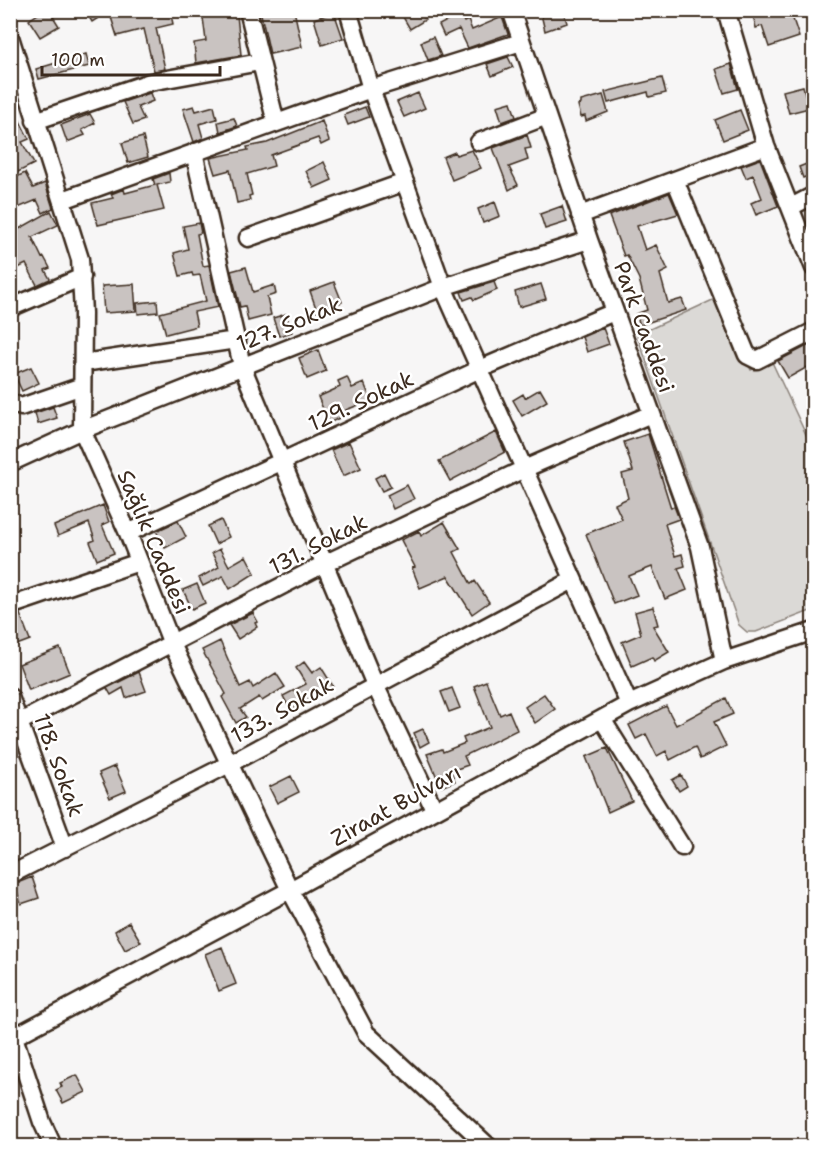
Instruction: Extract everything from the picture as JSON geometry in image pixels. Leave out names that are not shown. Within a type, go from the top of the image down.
[{"type":"street","points":[[248,10],[276,123]]},
{"type":"street","points":[[348,10],[371,89],[443,287],[629,704]]},
{"type":"street","name":"Park Caddesi","points":[[511,10],[588,240],[700,548],[724,661]]},
{"type":"street","points":[[726,10],[766,146],[813,268]]},
{"type":"street","name":"Sağlık Caddesi","points":[[10,37],[15,76],[35,121],[76,241],[82,277],[82,430],[128,533],[172,644],[290,890],[366,1033],[488,1146]]},
{"type":"street","points":[[63,200],[371,89],[521,42]]},
{"type":"street","points":[[35,121],[150,82],[260,62]]},
{"type":"street","points":[[479,142],[547,116]]},
{"type":"street","points":[[580,215],[766,146]]},
{"type":"street","points":[[194,153],[242,366],[375,685],[434,809]]},
{"type":"street","points":[[675,180],[747,355],[757,360],[813,331]]},
{"type":"street","points":[[248,238],[405,182]]},
{"type":"street","points":[[791,207],[813,195]]},
{"type":"street","name":"127. Sokak","points":[[10,463],[82,430],[443,287],[588,240]]},
{"type":"street","points":[[10,308],[82,277]]},
{"type":"street","name":"129. Sokak","points":[[128,533],[284,463],[480,369],[614,312]]},
{"type":"street","points":[[83,363],[236,340]]},
{"type":"street","points":[[10,402],[21,407],[82,386]]},
{"type":"street","name":"131. Sokak","points":[[15,724],[324,564],[524,469],[651,414]]},
{"type":"street","points":[[10,606],[139,562]]},
{"type":"street","name":"133. Sokak","points":[[10,876],[231,763],[573,580]]},
{"type":"street","name":"Ziraat Bulvarı","points":[[12,1038],[290,890],[629,704],[724,661],[813,631]]},
{"type":"street","name":"118. Sokak","points":[[10,698],[15,724],[65,848]]},
{"type":"street","points":[[602,719],[682,847]]},
{"type":"street","points":[[12,1038],[53,1146]]},
{"type":"shaded area","points":[[717,298],[751,370],[771,360],[810,443],[813,442],[813,610],[756,632],[747,632],[739,625],[637,335]]},
{"type":"building","points":[[44,10],[49,10],[59,26],[40,37],[29,20]]},
{"type":"building","points":[[85,10],[170,10],[173,24],[156,28],[165,69],[154,71],[144,29],[117,36],[109,11],[92,22]]},
{"type":"building","points":[[202,10],[213,10],[214,17],[237,15],[241,55],[196,63],[194,43],[206,41]]},
{"type":"building","points":[[260,10],[294,10],[302,47],[270,54]]},
{"type":"building","points":[[399,10],[420,10],[425,20],[410,29]]},
{"type":"building","points":[[540,10],[563,10],[567,23],[545,31]]},
{"type":"building","points":[[771,10],[790,10],[799,37],[769,47],[762,26],[756,28],[753,15]]},
{"type":"building","points":[[334,12],[343,38],[322,45],[314,19]]},
{"type":"building","points":[[460,14],[464,22],[468,20],[472,30],[502,17],[508,34],[468,48],[459,29],[444,36],[439,25]]},
{"type":"building","points":[[433,37],[441,56],[428,60],[421,42]]},
{"type":"building","points":[[86,54],[89,66],[39,79],[36,69]]},
{"type":"building","points":[[508,57],[513,67],[492,76],[487,64]]},
{"type":"building","points":[[731,64],[738,89],[724,93],[716,69]]},
{"type":"building","points":[[662,78],[666,93],[649,97],[648,92],[608,103],[605,92]]},
{"type":"building","points":[[803,86],[809,108],[789,113],[783,91]]},
{"type":"building","points":[[150,93],[153,101],[138,107],[144,120],[133,124],[123,102]]},
{"type":"building","points":[[418,93],[425,108],[404,117],[397,102]]},
{"type":"building","points":[[603,95],[608,112],[586,121],[585,116],[581,117],[578,105],[581,101]]},
{"type":"building","points":[[10,101],[29,139],[22,142],[34,164],[18,172],[10,157]]},
{"type":"building","points":[[511,102],[516,117],[502,122],[497,106]]},
{"type":"building","points":[[194,106],[196,111],[214,106],[217,119],[199,124],[203,138],[194,142],[183,109]]},
{"type":"building","points":[[365,107],[369,117],[348,125],[344,115]]},
{"type":"building","points":[[740,110],[748,130],[723,140],[715,120]]},
{"type":"building","points":[[90,114],[95,123],[82,130],[85,135],[67,142],[61,125]]},
{"type":"building","points":[[234,118],[237,126],[220,132],[218,122]]},
{"type":"building","points":[[322,121],[329,141],[321,145],[318,138],[271,155],[274,166],[247,174],[252,195],[249,196],[250,200],[237,203],[230,170],[215,174],[210,158],[248,150],[247,147],[267,143]]},
{"type":"building","points":[[527,135],[531,148],[525,149],[528,160],[509,167],[518,185],[509,190],[493,148]]},
{"type":"building","points":[[143,137],[148,157],[128,163],[122,143]]},
{"type":"building","points":[[472,150],[481,168],[452,180],[443,157],[455,152],[456,155]]},
{"type":"building","points":[[760,159],[778,206],[756,215],[751,203],[762,198],[753,175],[746,178],[741,166]]},
{"type":"building","points":[[324,162],[332,180],[314,188],[306,171]]},
{"type":"building","points":[[809,163],[813,174],[803,178],[799,167]]},
{"type":"building","points":[[25,173],[33,188],[45,183],[53,208],[43,213],[37,200],[13,210],[10,180]]},
{"type":"building","points":[[169,173],[170,182],[157,185],[164,210],[98,225],[92,203],[113,198],[111,194],[124,189],[125,193],[155,185],[153,179]]},
{"type":"building","points":[[669,193],[678,214],[637,226],[645,250],[656,245],[668,270],[660,274],[668,303],[682,299],[686,310],[640,325],[636,314],[647,310],[639,279],[627,255],[624,256],[609,216]]},
{"type":"building","points":[[495,202],[500,216],[483,223],[478,209]]},
{"type":"building","points":[[562,206],[567,222],[545,229],[540,214]]},
{"type":"building","points":[[51,211],[58,225],[32,237],[42,258],[44,257],[50,268],[45,270],[50,279],[37,285],[26,264],[10,272],[10,234]]},
{"type":"building","points":[[199,223],[201,233],[197,234],[203,266],[209,265],[218,307],[194,312],[197,326],[166,334],[160,313],[206,301],[200,275],[193,276],[192,273],[180,276],[174,253],[188,249],[183,226]]},
{"type":"building","points":[[246,267],[253,292],[274,285],[276,294],[267,297],[271,315],[248,321],[245,306],[240,307],[231,271]]},
{"type":"building","points":[[334,282],[342,302],[317,311],[310,291]]},
{"type":"building","points":[[494,282],[497,290],[474,300],[472,297],[464,300],[461,292]]},
{"type":"building","points":[[134,284],[136,311],[104,313],[102,286]]},
{"type":"building","points":[[541,284],[546,299],[519,307],[515,292]]},
{"type":"building","points":[[157,301],[158,312],[138,314],[137,303]]},
{"type":"building","points":[[286,314],[292,332],[279,336],[273,318]]},
{"type":"building","points":[[603,328],[609,344],[587,352],[582,337]]},
{"type":"building","points":[[813,343],[813,364],[788,378],[778,361]]},
{"type":"building","points":[[318,350],[326,371],[307,379],[299,358]]},
{"type":"building","points":[[31,367],[39,383],[22,391],[14,374]]},
{"type":"building","points":[[347,377],[352,388],[364,383],[371,400],[346,410],[348,414],[329,423],[318,397],[340,387],[338,381]]},
{"type":"building","points":[[540,389],[547,401],[522,416],[513,400],[523,394],[525,398]]},
{"type":"building","points":[[53,407],[57,418],[38,424],[35,413]]},
{"type":"building","points":[[496,432],[505,452],[450,481],[439,461]]},
{"type":"building","points":[[648,434],[671,508],[674,506],[679,519],[665,524],[675,556],[682,554],[685,566],[678,568],[687,590],[665,599],[652,567],[629,576],[637,595],[614,604],[586,534],[622,519],[615,504],[628,498],[622,474],[633,471],[624,442]]},
{"type":"building","points":[[349,442],[361,468],[343,476],[331,450]]},
{"type":"building","points":[[384,473],[391,487],[382,491],[375,478]]},
{"type":"building","points":[[407,485],[414,499],[393,509],[387,495]]},
{"type":"building","points":[[103,505],[109,522],[102,525],[114,553],[97,560],[90,542],[95,540],[89,523],[58,536],[54,526]]},
{"type":"building","points":[[221,520],[229,537],[216,544],[208,526]]},
{"type":"building","points":[[178,521],[186,537],[165,548],[156,531]]},
{"type":"building","points":[[444,522],[460,549],[454,552],[471,584],[475,581],[489,602],[472,614],[448,576],[420,588],[412,568],[415,567],[401,540],[419,531],[421,536]]},
{"type":"building","points":[[220,549],[229,566],[246,556],[255,573],[230,589],[223,576],[203,586],[199,578],[219,567],[212,553]]},
{"type":"building","points":[[197,584],[205,603],[192,609],[183,590]]},
{"type":"building","points":[[653,607],[658,625],[653,626],[669,652],[654,661],[652,657],[632,666],[622,642],[641,634],[635,612]]},
{"type":"building","points":[[253,613],[258,622],[255,623],[257,627],[238,639],[229,625]]},
{"type":"building","points":[[20,614],[30,640],[14,646],[10,637],[10,616]]},
{"type":"building","points":[[220,641],[240,687],[250,682],[253,688],[276,673],[285,687],[262,701],[259,697],[240,709],[246,717],[236,723],[222,697],[226,694],[202,650]]},
{"type":"building","points":[[60,648],[70,673],[29,690],[19,664]]},
{"type":"building","points":[[304,662],[312,673],[321,667],[333,686],[291,711],[283,696],[306,684],[296,668]]},
{"type":"building","points":[[139,672],[146,691],[126,698],[123,688],[111,695],[107,688]]},
{"type":"building","points":[[486,681],[500,715],[509,711],[517,730],[464,756],[468,765],[451,771],[455,781],[441,787],[427,754],[442,749],[443,752],[465,743],[463,738],[490,727],[474,686]]},
{"type":"building","points":[[452,688],[460,708],[449,712],[441,692]]},
{"type":"building","points":[[544,694],[555,709],[535,723],[525,707]]},
{"type":"building","points":[[726,698],[733,714],[714,722],[726,746],[700,759],[695,747],[670,760],[666,751],[657,756],[646,734],[636,739],[629,725],[666,706],[676,725]]},
{"type":"building","points":[[423,729],[429,742],[420,747],[414,733]]},
{"type":"building","points":[[607,748],[632,801],[608,812],[586,757]]},
{"type":"building","points":[[115,766],[126,791],[110,798],[99,773]]},
{"type":"building","points":[[681,775],[687,786],[679,791],[672,780]]},
{"type":"building","points":[[291,776],[299,792],[277,803],[269,787]]},
{"type":"building","points":[[32,877],[39,898],[21,904],[15,884]]},
{"type":"building","points":[[129,922],[141,942],[125,950],[115,931]]},
{"type":"building","points":[[222,947],[236,984],[219,991],[205,954]]},
{"type":"building","points":[[77,1075],[86,1092],[63,1103],[56,1090],[62,1087],[60,1083]]}]
